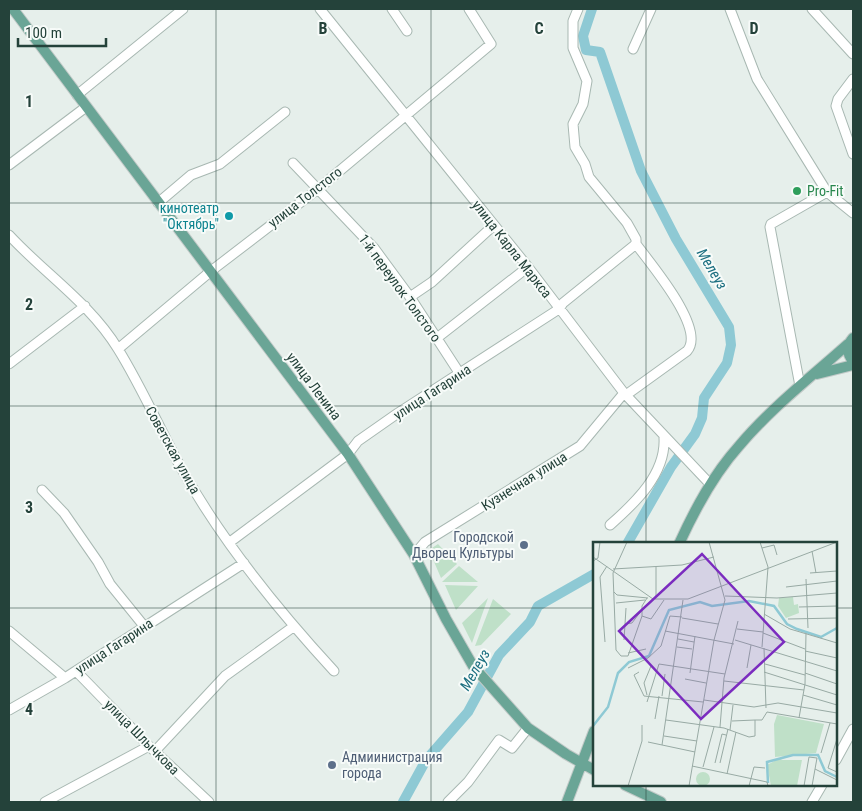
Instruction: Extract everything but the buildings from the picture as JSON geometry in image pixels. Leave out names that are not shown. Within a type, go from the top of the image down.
[{"type":"main road","name":"улица Ленина","points":[[13,9],[348,454],[414,555],[446,619],[473,666],[528,728],[581,764],[593,770]]},
{"type":"main road","points":[[851,341],[848,352],[853,360]]},
{"type":"main road","points":[[679,542],[710,484],[739,446],[800,386],[851,341]]},
{"type":"main road","points":[[813,375],[853,364]]},
{"type":"main road","points":[[567,802],[593,734]]},
{"type":"main road","points":[[627,786],[661,802]]},
{"type":"street","points":[[77,95],[183,9]]},
{"type":"street","name":"улица Карла Маркса","points":[[320,9],[528,267],[625,394],[666,440],[710,484]]},
{"type":"street","points":[[392,9],[407,31]]},
{"type":"street","name":"улица Толстого","points":[[118,349],[210,271],[318,188],[491,44],[469,9]]},
{"type":"street","points":[[578,9],[573,21],[573,48],[587,81],[583,104],[573,124],[575,147],[589,178],[627,222],[636,239],[636,244]]},
{"type":"street","points":[[633,50],[651,9]]},
{"type":"street","points":[[730,9],[757,79],[827,192],[853,213]]},
{"type":"street","points":[[812,9],[853,54]]},
{"type":"street","points":[[853,79],[838,99],[836,106],[853,154]]},
{"type":"street","points":[[9,165],[86,107]]},
{"type":"street","points":[[158,203],[191,175],[220,164],[285,112]]},
{"type":"street","name":"1-й переулок Толстого","points":[[293,163],[374,248],[410,297],[460,374]]},
{"type":"street","points":[[800,386],[770,227],[771,224],[827,192]]},
{"type":"street","points":[[410,297],[432,282],[494,225]]},
{"type":"street","name":"Советская улица","points":[[9,235],[84,306],[118,349],[180,466],[230,542],[293,627],[334,671]]},
{"type":"street","name":"улица Гагарина","points":[[230,542],[348,454],[358,441],[559,309],[562,303],[636,244]]},
{"type":"street","name":"Кузнечная улица","points":[[414,555],[425,542],[580,446],[625,394],[687,351],[691,340],[683,310],[636,244]]},
{"type":"street","points":[[437,338],[528,267]]},
{"type":"street","points":[[9,364],[84,306]]},
{"type":"street","points":[[610,525],[630,507],[651,481],[663,454],[666,440]]},
{"type":"street","points":[[42,490],[64,513],[98,562],[110,584],[144,626]]},
{"type":"street","name":"улица Гагарина","points":[[9,710],[65,678],[244,562]]},
{"type":"street","points":[[45,802],[152,748],[225,676],[293,627]]},
{"type":"street","points":[[9,631],[65,678]]},
{"type":"street","name":"улица Шлычкова","points":[[76,671],[152,748],[209,802]]},
{"type":"street","points":[[448,802],[468,782],[499,740],[512,748],[528,728]]},
{"type":"street","points":[[837,758],[853,729]]},
{"type":"street","points":[[812,802],[821,786]]},
{"type":"green space","points":[[438,544],[457,564],[441,578],[429,550]]},
{"type":"green space","points":[[459,566],[478,582],[442,582]]},
{"type":"green space","points":[[445,585],[478,586],[456,610]]},
{"type":"green space","points":[[488,598],[472,643],[462,623]]},
{"type":"green space","points":[[493,599],[511,614],[481,645],[475,646]]},
{"type":"waterway","name":"Мелеуз","points":[[592,9],[583,36],[586,50],[600,52],[641,171],[676,239],[729,327],[731,345],[727,363],[704,398],[702,418],[695,434],[671,467],[628,542]]},
{"type":"waterway","name":"Мелеуз","points":[[403,802],[426,760],[468,712],[499,655],[530,622],[538,606],[593,575]]},
{"type":"place","name":"Pro-Fit","points":[[797,191]]},
{"type":"place","name":"кинотеатр \"Октябрь\"","points":[[229,216]]},
{"type":"place","name":"Городской Дворец Культуры","points":[[524,545]]},
{"type":"place","name":"Адмиинистрация города","points":[[332,765]]}]
